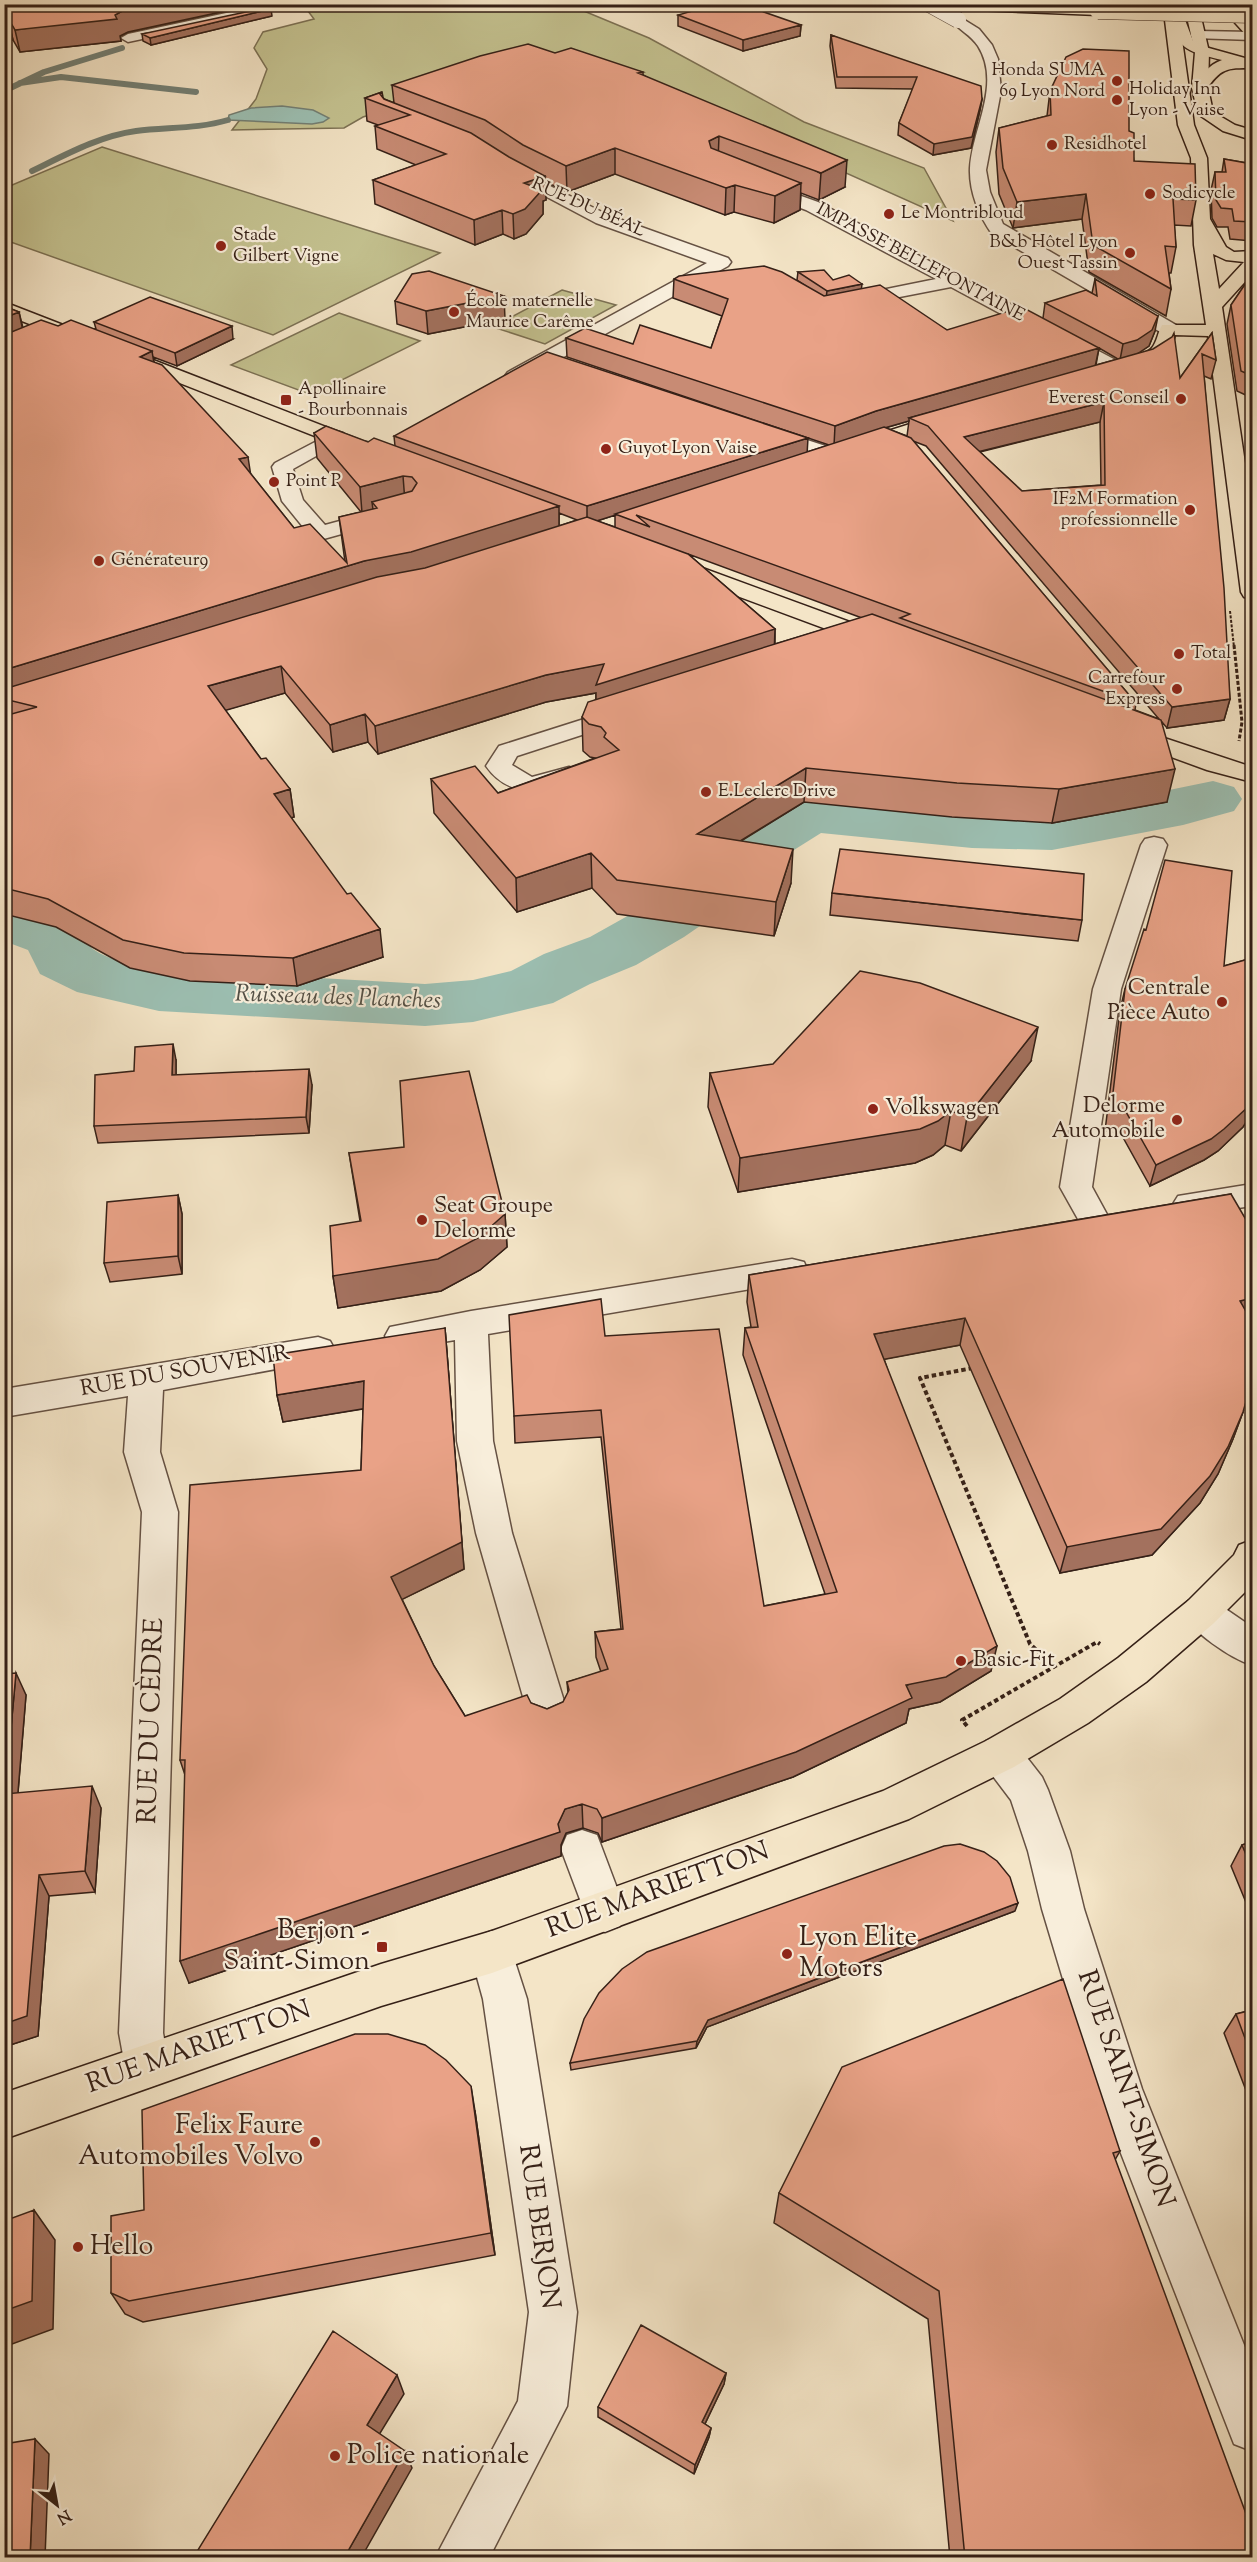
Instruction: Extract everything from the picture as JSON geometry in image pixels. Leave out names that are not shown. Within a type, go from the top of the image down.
[{"type":"main road","points":[[928,4],[1252,15]]},
{"type":"main road","points":[[1155,4],[1251,6]]},
{"type":"main road","points":[[1171,4],[1187,43],[1202,52],[1252,64]]},
{"type":"main road","points":[[1171,4],[1186,125],[1204,153],[1201,216],[1203,244],[1228,403],[1252,592]]},
{"type":"main road","points":[[1191,4],[1202,52],[1200,88],[1202,105],[1206,114],[1217,123],[1252,135]]},
{"type":"main road","points":[[1225,4],[1252,35]]},
{"type":"main road","points":[[1200,88],[1212,70],[1219,66],[1236,63],[1252,64]]},
{"type":"main road","points":[[1229,143],[1252,142]]},
{"type":"main road","points":[[1201,216],[1213,245],[1223,254],[1243,258],[1252,256]]},
{"type":"main road","points":[[1212,307],[1252,264]]},
{"type":"main road","points":[[4,307],[62,328],[382,457]]},
{"type":"main road","points":[[1095,375],[1154,356],[1160,350],[1164,335],[1169,329],[1216,331]]},
{"type":"main road","points":[[801,466],[882,437],[972,411]]},
{"type":"main road","points":[[654,558],[901,649]]},
{"type":"main road","points":[[1101,723],[1216,765],[1252,775]]},
{"type":"main road","name":"RUE MARIETTON","points":[[4,2116],[381,1985],[492,1952],[895,1806],[1000,1754],[1074,1711],[1136,1666],[1201,1612],[1247,1566],[1252,1556]]},
{"type":"street","points":[[128,38],[250,12],[262,4]]},
{"type":"street","points":[[928,4],[970,27],[987,46],[993,67],[995,93],[977,171],[991,222],[998,230],[1169,329]]},
{"type":"street","points":[[1198,35],[1252,35]]},
{"type":"street","name":"RUE DU BÉAL","points":[[498,163],[517,176],[602,219],[744,270]]},
{"type":"street","name":"IMPASSE BELLEFONTAINE","points":[[738,178],[812,206],[1118,369]]},
{"type":"street","points":[[496,386],[722,262]]},
{"type":"street","points":[[834,305],[954,281]]},
{"type":"street","points":[[33,341],[62,328]]},
{"type":"street","points":[[545,359],[567,366]]},
{"type":"street","points":[[745,426],[834,456]]},
{"type":"street","points":[[336,437],[282,467],[293,501],[320,533],[406,510]]},
{"type":"street","points":[[882,437],[917,451]]},
{"type":"street","points":[[833,647],[867,636]]},
{"type":"street","points":[[591,767],[539,785],[514,781],[499,766],[508,751],[643,708]]},
{"type":"street","points":[[1138,712],[1168,748]]},
{"type":"street","points":[[1094,1220],[1076,1187],[1107,989],[1155,845]]},
{"type":"street","points":[[1162,1209],[1252,1195]]},
{"type":"street","points":[[1059,1226],[1128,1214]]},
{"type":"street","name":"RUE DU SOUVENIR","points":[[4,1403],[824,1265]]},
{"type":"street","points":[[471,1324],[475,1441],[494,1533],[548,1714]]},
{"type":"street","name":"RUE DU CÈDRE","points":[[146,1379],[142,1452],[160,1512],[141,2033],[147,2066]]},
{"type":"street","points":[[1201,1612],[1252,1648]]},
{"type":"street","name":"RUE SAINT-SIMON","points":[[1000,1754],[1028,1790],[1049,1851],[1063,1909],[1119,2089],[1252,2426]]},
{"type":"street","points":[[582,1849],[605,1912]]},
{"type":"street","name":"RUE BERJON","points":[[461,2558],[542,2406],[553,2312],[505,2000],[492,1952]]},
{"type":"path","points":[[977,1368],[920,1378],[1030,1644],[1040,1653]]},
{"type":"shaded area","points":[[313,4],[590,5],[579,9],[649,38],[804,122],[924,168],[953,221],[797,151],[420,99],[363,117],[344,128],[232,130],[256,99],[267,69],[254,48],[263,32],[314,19],[305,7]]},
{"type":"shaded area","points":[[282,106],[313,110],[329,118],[312,124],[228,120],[229,115],[251,108]]},
{"type":"shaded area","name":"Stade Gilbert Vigne","points":[[102,147],[440,253],[273,335],[5,240],[5,188]]},
{"type":"shaded area","points":[[562,290],[616,305],[545,344],[493,327]]},
{"type":"shaded area","points":[[339,313],[420,341],[312,395],[231,365]]},
{"type":"building","points":[[4,4],[150,4],[124,10],[115,15],[117,19],[15,30],[8,18],[4,19]]},
{"type":"building","points":[[717,4],[741,4],[801,25],[743,40],[678,15]]},
{"type":"building","points":[[262,5],[271,9],[150,38],[142,34],[255,10]]},
{"type":"building","points":[[831,35],[981,86],[982,99],[972,137],[934,144],[899,123],[917,77],[837,77]]},
{"type":"building","points":[[528,44],[555,53],[571,48],[643,72],[638,73],[847,160],[821,173],[719,136],[709,141],[711,148],[801,183],[775,196],[735,185],[726,188],[615,148],[566,166],[523,145],[485,120],[392,85],[480,56]]},
{"type":"building","points":[[1083,49],[1129,51],[1129,131],[1134,133],[1134,161],[1195,164],[1196,200],[1173,199],[1176,247],[1165,246],[1171,289],[1093,245],[1086,194],[1017,202],[1003,168],[999,128],[1051,115],[1050,91],[1066,57]]},
{"type":"building","points":[[382,92],[380,94],[384,99],[471,133],[545,176],[524,183],[542,190],[525,209],[513,214],[502,210],[474,220],[373,180],[446,154],[375,126],[410,115],[365,98]]},
{"type":"building","points":[[1224,159],[1252,164],[1252,222],[1234,221],[1232,209],[1221,208],[1216,200],[1215,172],[1226,172]]},
{"type":"building","points":[[764,266],[782,272],[824,296],[880,285],[947,330],[1022,307],[1099,348],[876,411],[835,426],[566,338],[585,328],[633,344],[640,325],[711,348],[728,299],[674,279],[679,276]]},
{"type":"building","points":[[824,270],[833,280],[849,275],[862,284],[827,291],[798,272]]},
{"type":"building","points":[[429,271],[504,296],[426,311],[395,301],[412,274]]},
{"type":"building","points":[[1252,274],[1252,376],[1241,371],[1231,305]]},
{"type":"building","points":[[1095,279],[1158,316],[1152,330],[1137,340],[1123,344],[1045,303],[1086,290],[1097,296]]},
{"type":"building","points":[[150,297],[232,326],[175,353],[94,322]]},
{"type":"building","points":[[4,306],[19,312],[4,318]]},
{"type":"building","points":[[41,320],[58,326],[71,320],[152,351],[140,357],[162,365],[248,457],[239,459],[294,528],[310,524],[347,563],[339,517],[377,508],[372,502],[412,491],[417,483],[412,477],[403,476],[360,487],[314,433],[326,426],[368,442],[374,438],[559,506],[411,552],[364,561],[4,670],[4,335]]},
{"type":"building","points":[[1174,333],[1180,378],[1212,333],[1216,360],[1202,354],[1224,588],[1230,699],[1172,707],[928,426],[909,418],[1153,349],[1172,337]],"holes":[[[1104,402],[1105,485],[1022,491],[964,437]]]},
{"type":"building","points":[[547,352],[808,438],[587,506],[394,436]]},
{"type":"building","points":[[884,427],[911,438],[1136,703],[900,618],[910,614],[636,515],[650,527],[615,514]]},
{"type":"building","points":[[587,517],[688,554],[775,629],[596,685],[604,664],[546,675],[375,726],[365,714],[330,725],[281,666],[208,686],[261,759],[266,758],[290,789],[274,794],[347,894],[351,893],[380,929],[293,958],[184,953],[123,940],[48,899],[4,888],[4,716],[37,707],[4,699],[4,689],[377,577],[425,568]]},
{"type":"building","points":[[872,614],[1161,720],[1175,769],[1059,789],[957,783],[806,768],[697,834],[793,849],[776,902],[617,880],[591,853],[516,878],[431,779],[475,766],[498,793],[619,750],[604,737],[606,733],[601,727],[589,724],[582,717],[588,702]]},
{"type":"building","points":[[840,849],[1084,874],[1082,920],[832,893]]},
{"type":"building","points":[[1165,860],[1232,871],[1224,966],[1252,958],[1252,1102],[1211,1139],[1156,1165],[1126,1112],[1111,1110],[1125,989],[1144,929],[1146,930]]},
{"type":"building","points":[[860,971],[920,983],[1038,1027],[967,1117],[951,1111],[938,1121],[920,1129],[740,1158],[710,1073],[773,1064]]},
{"type":"building","points":[[173,1044],[172,1075],[309,1069],[306,1117],[94,1126],[95,1075],[134,1071],[135,1047]]},
{"type":"building","points":[[469,1071],[505,1214],[478,1238],[438,1259],[333,1276],[330,1226],[361,1221],[349,1153],[404,1147],[400,1081]]},
{"type":"building","points":[[1231,1194],[1252,1230],[1252,1298],[1240,1301],[1252,1322],[1252,1381],[1243,1412],[1228,1447],[1210,1476],[1161,1529],[1067,1547],[965,1318],[874,1334],[997,1646],[946,1677],[906,1685],[912,1698],[796,1752],[602,1818],[597,1809],[582,1804],[565,1809],[558,1824],[560,1832],[180,1961],[185,1760],[180,1760],[190,1485],[361,1470],[364,1381],[277,1395],[273,1355],[445,1328],[462,1542],[391,1577],[434,1666],[465,1716],[527,1695],[531,1703],[547,1709],[563,1702],[569,1690],[567,1682],[608,1669],[595,1632],[623,1629],[601,1410],[514,1416],[509,1315],[601,1299],[605,1336],[719,1329],[764,1606],[837,1592],[745,1328],[758,1327],[749,1275]]},
{"type":"building","points":[[178,1195],[178,1256],[104,1263],[107,1202]]},
{"type":"building","points":[[16,1673],[5,1794],[92,1786],[85,1871],[39,1875],[27,2016],[4,2024],[4,1674]]},
{"type":"building","points":[[1252,1842],[1252,1869],[1242,1845]]},
{"type":"building","points":[[960,1844],[984,1852],[997,1861],[1010,1877],[1018,1903],[708,2020],[697,2041],[570,2063],[584,2019],[599,1993],[622,1969],[647,1952],[944,1846]]},
{"type":"building","points":[[1063,1979],[1120,2151],[1113,2153],[1252,2530],[1252,2558],[965,2558],[939,2291],[779,2193],[842,2067]]},
{"type":"building","points":[[1252,2010],[1252,2057],[1236,2014]]},
{"type":"building","points":[[355,2034],[388,2034],[425,2045],[446,2060],[471,2086],[491,2233],[129,2301],[111,2293],[111,2216],[144,2210],[142,2110]]},
{"type":"building","points":[[34,2210],[32,2301],[4,2311],[4,2221]]},
{"type":"building","points":[[641,2325],[726,2373],[702,2422],[711,2428],[695,2465],[598,2407]]},
{"type":"building","name":"Police nationale","points":[[333,2331],[397,2375],[367,2425],[405,2451],[344,2558],[193,2558]]},
{"type":"building","points":[[35,2439],[30,2558],[4,2558],[4,2444]]},
{"type":"waterway","points":[[21,83],[44,72],[122,48]]},
{"type":"waterway","points":[[21,83],[61,77],[196,92]]},
{"type":"waterway","points":[[4,91],[21,83]]},
{"type":"waterway","points":[[32,171],[83,147],[122,133],[205,125],[228,120]]},
{"type":"waterway","name":"Ruisseau des Planches","points":[[4,921],[19,922],[56,939],[63,960],[100,977],[159,990],[425,1005],[473,1001],[530,988],[567,969],[613,951],[662,923],[733,875],[747,853],[786,827],[806,817],[827,814],[972,830],[1052,832],[1183,807],[1213,799]]},
{"type":"place","name":"Honda SUMA 69 Lyon Nord","points":[[1117,81]]},
{"type":"place","name":"Holiday Inn Lyon - Vaise","points":[[1117,100]]},
{"type":"place","name":"Residhotel","points":[[1052,145]]},
{"type":"place","name":"Sodicycle","points":[[1150,194]]},
{"type":"place","name":"Le Montribloud","points":[[889,214]]},
{"type":"place","name":"Stade Gilbert Vigne","points":[[221,246]]},
{"type":"place","name":"B&b Hôtel Lyon Ouest Tassin","points":[[1130,253]]},
{"type":"place","name":"École maternelle Maurice Carême","points":[[454,312]]},
{"type":"place","name":"Everest Conseil","points":[[1181,399]]},
{"type":"place","name":"Apollinaire - Bourbonnais","points":[[286,400]]},
{"type":"place","name":"Guyot Lyon Vaise","points":[[606,449]]},
{"type":"place","name":"Point P","points":[[274,482]]},
{"type":"place","name":"IF2M Formation professionnelle","points":[[1190,510]]},
{"type":"place","name":"Générateur9","points":[[99,561]]},
{"type":"place","name":"Total","points":[[1179,654]]},
{"type":"place","name":"Carrefour Express","points":[[1177,689]]},
{"type":"place","name":"E.Leclerc Drive","points":[[706,792]]},
{"type":"place","name":"Centrale Pièce Auto","points":[[1222,1002]]},
{"type":"place","name":"Volkswagen","points":[[873,1109]]},
{"type":"place","name":"Delorme Automobile","points":[[1177,1120]]},
{"type":"place","name":"Seat Groupe Delorme","points":[[422,1220]]},
{"type":"place","name":"Basic-Fit","points":[[961,1661]]},
{"type":"place","name":"Berjon - Saint-Simon","points":[[382,1947]]},
{"type":"place","name":"Lyon Elite Motors","points":[[787,1954]]},
{"type":"place","name":"Felix Faure Automobiles Volvo","points":[[315,2142]]},
{"type":"place","name":"Hello","points":[[78,2247]]},
{"type":"place","name":"Police nationale","points":[[335,2456]]}]
